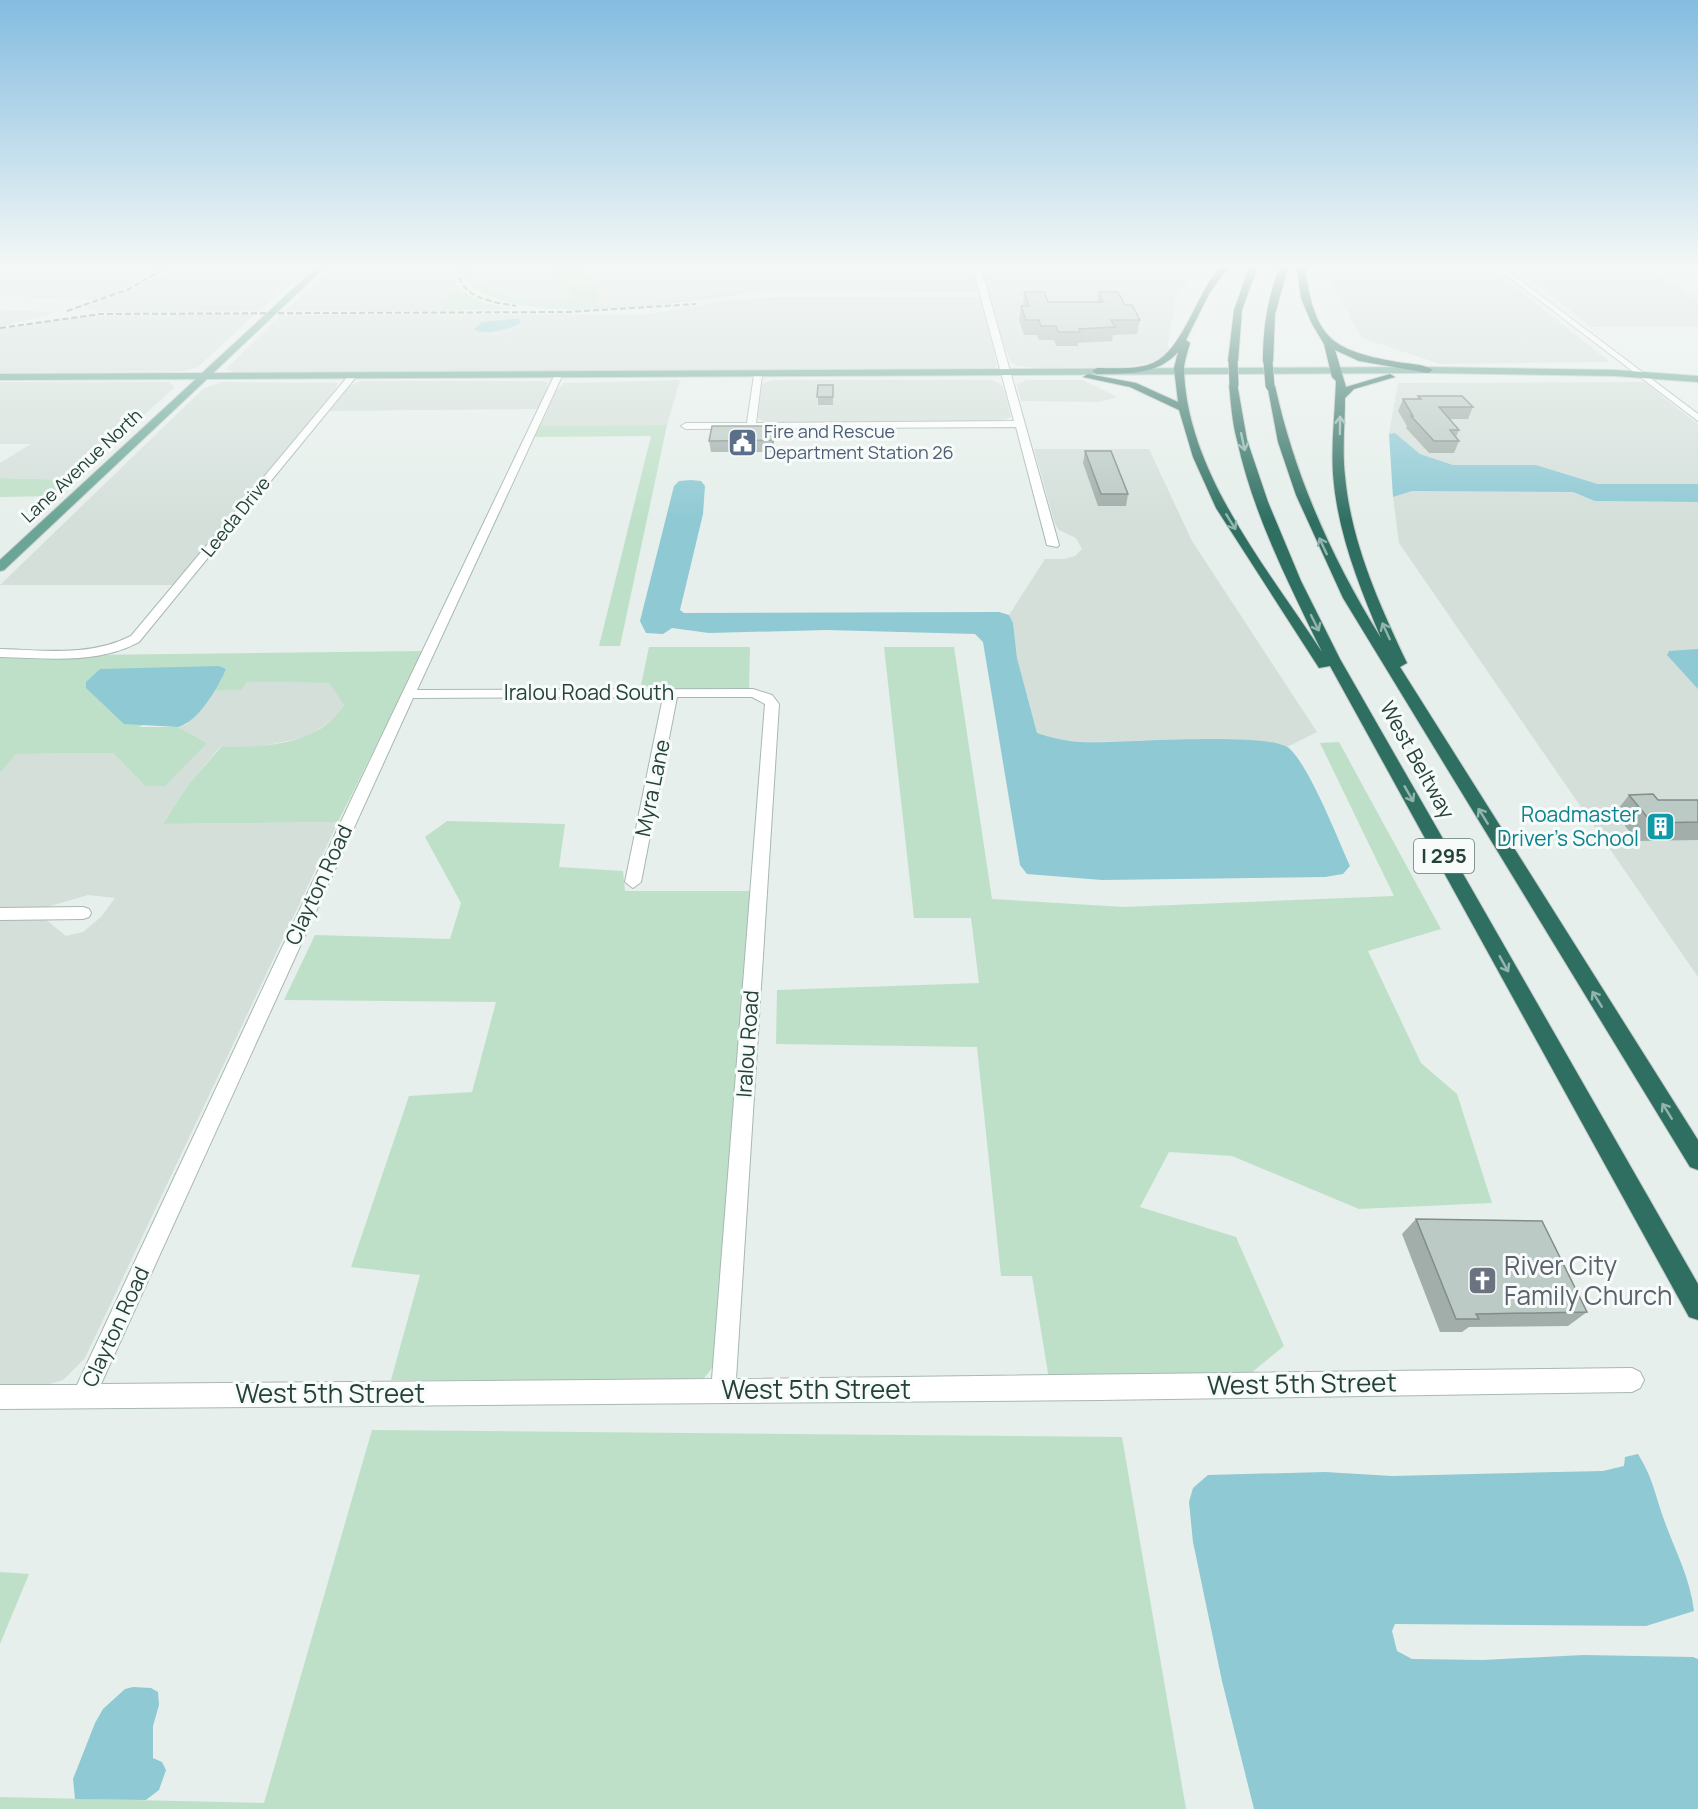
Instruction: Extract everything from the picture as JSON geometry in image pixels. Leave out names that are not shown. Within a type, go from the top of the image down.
[{"type":"highway","points":[[1084,374],[1132,370],[1158,364],[1171,357],[1173,352]]},
{"type":"highway","points":[[1185,352],[1180,387],[1184,408],[1198,457],[1222,508],[1321,658],[1363,730],[1396,771]]},
{"type":"highway","name":"West Beltway","points":[[1234,352],[1234,385],[1243,446],[1254,484],[1281,552],[1333,659],[1698,1308]]},
{"type":"highway","name":"West Beltway","points":[[1268,352],[1270,386],[1285,452],[1311,520],[1350,598],[1437,742],[1698,1160]]},
{"type":"highway","points":[[1331,352],[1336,374],[1341,380],[1339,473],[1349,531],[1365,587],[1437,742]]},
{"type":"highway","points":[[1347,352],[1359,358],[1428,370]]},
{"type":"highway","points":[[1084,374],[1147,389],[1184,408]]},
{"type":"highway","points":[[1341,397],[1351,387],[1390,376]]},
{"type":"main road","name":"Lane Avenue North","points":[[2,564],[229,352]]},
{"type":"main road","points":[[1336,374],[1428,370],[1510,374],[1640,374],[1698,379]]},
{"type":"main road","points":[[0,377],[880,375],[899,378],[1084,374],[1390,376],[1510,374]]},
{"type":"street","points":[[1001,352],[1053,545]]},
{"type":"street","points":[[1611,352],[1698,418]]},
{"type":"street","points":[[751,425],[758,375]]},
{"type":"street","name":"Leeda Drive","points":[[0,653],[101,653],[114,651],[135,639],[352,376]]},
{"type":"street","name":"Clayton Road","points":[[84,1396],[558,376]]},
{"type":"street","points":[[686,426],[1020,424]]},
{"type":"street","name":"Myra Lane","points":[[633,882],[671,693]]},
{"type":"street","name":"Iralou Road South","points":[[409,694],[753,693],[767,698]]},
{"type":"street","name":"Iralou Road","points":[[723,1391],[772,712],[772,704],[767,698]]},
{"type":"street","points":[[0,914],[83,913]]},
{"type":"street","name":"West 5th Street","points":[[0,1397],[1632,1380]]},
{"type":"shaded area","points":[[0,352],[214,352],[198,367],[184,371],[0,373]]},
{"type":"shaded area","points":[[243,352],[994,352],[997,366],[992,370],[805,371],[235,373],[226,369]]},
{"type":"shaded area","points":[[1007,352],[1169,352],[1156,362],[1122,367],[1042,368],[1018,366],[1012,363]]},
{"type":"shaded area","points":[[1405,352],[1598,352],[1610,362],[1440,364]]},
{"type":"shaded area","points":[[680,380],[667,425],[540,426],[556,391],[565,383]]},
{"type":"shaded area","points":[[772,380],[993,380],[1003,386],[1011,417],[998,422],[764,422],[758,418],[762,384]]},
{"type":"shaded area","points":[[1027,380],[1083,380],[1117,397],[1099,402],[1021,401],[1017,384]]},
{"type":"shaded area","points":[[363,381],[540,381],[547,382],[548,389],[540,409],[328,411],[341,393],[355,383]]},
{"type":"shaded area","points":[[0,382],[169,382],[175,387],[73,480],[0,478],[0,463],[31,444],[0,444]]},
{"type":"shaded area","points":[[221,382],[338,383],[331,399],[176,585],[0,585],[203,389]]},
{"type":"shaded area","points":[[1644,382],[1698,424],[1698,484],[1598,484],[1536,465],[1453,465],[1420,454],[1395,433],[1389,434],[1398,383]]},
{"type":"shaded area","points":[[1034,449],[1149,449],[1192,541],[1317,732],[1287,747],[1266,742],[1232,740],[1083,742],[1056,740],[1037,733],[1017,658],[1013,623],[1009,615],[1045,559],[1064,559],[1075,556],[1082,549],[1076,538],[1059,530],[1055,524]]},
{"type":"shaded area","points":[[1412,491],[1573,492],[1596,501],[1698,502],[1698,977],[1399,543],[1393,497]]},
{"type":"shaded area","points":[[247,682],[329,683],[344,704],[337,716],[308,737],[257,747],[220,747],[188,785],[163,824],[338,822],[85,1358],[63,1380],[37,1388],[0,1388],[0,919],[45,919],[66,936],[83,932],[101,917],[115,898],[88,895],[47,907],[0,907],[0,773],[16,754],[113,753],[145,786],[207,743],[178,727],[185,725],[195,716],[213,691],[240,690]]},
{"type":"green space","points":[[667,425],[620,646],[599,646],[651,436],[534,437],[540,426]]},
{"type":"green space","points":[[0,478],[73,480],[56,496],[0,497]]},
{"type":"green space","points":[[649,647],[750,647],[749,689],[640,690]]},
{"type":"green space","points":[[884,647],[954,647],[992,899],[1124,907],[1394,896],[1320,743],[1339,742],[1441,929],[1368,951],[1421,1063],[1457,1094],[1492,1203],[1359,1209],[1232,1156],[1169,1152],[1140,1207],[1236,1237],[1284,1346],[1251,1373],[1049,1379],[1032,1276],[1001,1276],[977,1047],[776,1044],[777,990],[979,983],[971,918],[914,918]]},
{"type":"green space","points":[[423,651],[338,822],[163,824],[188,785],[221,747],[272,745],[289,741],[320,729],[333,719],[344,705],[329,683],[247,682],[241,690],[213,691],[222,679],[139,727],[178,727],[207,743],[165,786],[145,786],[113,753],[16,754],[0,773],[0,656]]},
{"type":"green space","points":[[447,821],[565,824],[559,867],[623,871],[625,891],[750,891],[718,1360],[702,1381],[391,1380],[420,1275],[351,1267],[409,1096],[472,1092],[496,1002],[284,1000],[315,935],[450,939],[461,903],[425,837]]},
{"type":"green space","points":[[372,1430],[1122,1437],[1186,1809],[0,1809],[0,1797],[264,1803]]},
{"type":"green space","points":[[0,1572],[29,1574],[0,1644]]},
{"type":"water","points":[[1395,433],[1420,454],[1453,465],[1536,465],[1598,484],[1698,484],[1698,502],[1595,501],[1573,492],[1412,491],[1393,497],[1389,434]]},
{"type":"water","points":[[679,481],[701,481],[705,486],[703,514],[680,610],[684,613],[999,612],[1009,615],[1013,623],[1017,658],[1037,733],[1081,742],[1224,739],[1276,743],[1290,749],[1306,772],[1350,866],[1343,874],[1325,877],[1102,880],[1027,874],[1020,865],[983,642],[975,634],[827,630],[709,633],[672,628],[663,634],[646,633],[640,621],[674,486]]},
{"type":"water","points":[[1698,649],[1698,689],[1667,655],[1669,651]]},
{"type":"water","points":[[219,666],[226,669],[213,694],[193,718],[178,727],[124,724],[86,688],[86,682],[100,669]]},
{"type":"water","points":[[1638,1454],[1650,1477],[1685,1574],[1694,1611],[1646,1626],[1395,1624],[1392,1631],[1397,1651],[1412,1659],[1483,1660],[1584,1655],[1693,1657],[1698,1659],[1698,1809],[1254,1809],[1222,1681],[1193,1542],[1189,1502],[1193,1488],[1208,1475],[1325,1472],[1392,1476],[1603,1471],[1624,1466],[1625,1457]]},
{"type":"water","points":[[151,1688],[158,1692],[159,1705],[153,1726],[153,1758],[162,1762],[166,1770],[159,1790],[146,1800],[75,1799],[73,1779],[95,1723],[103,1709],[125,1689]]},
{"type":"building","points":[[818,385],[833,385],[833,397],[817,397]]},
{"type":"building","points":[[1418,396],[1462,396],[1473,407],[1439,407],[1459,430],[1450,430],[1459,441],[1434,441],[1411,416],[1413,416],[1403,399],[1421,399]]},
{"type":"building","points":[[712,426],[774,426],[772,440],[709,441]]},
{"type":"building","points":[[1085,451],[1111,451],[1128,494],[1101,494]]},
{"type":"building","points":[[1653,794],[1658,800],[1698,800],[1698,822],[1652,823],[1629,795]]},
{"type":"building","name":"River City Family Church","points":[[1416,1219],[1542,1221],[1587,1312],[1476,1314],[1479,1319],[1456,1319]]},
{"type":"place","name":"Fire and Rescue Department Station 26","points":[[743,442]]},
{"type":"place","name":"Roadmaster Driver's School","points":[[1660,827]]},
{"type":"place","name":"River City Family Church","points":[[1483,1281]]}]
